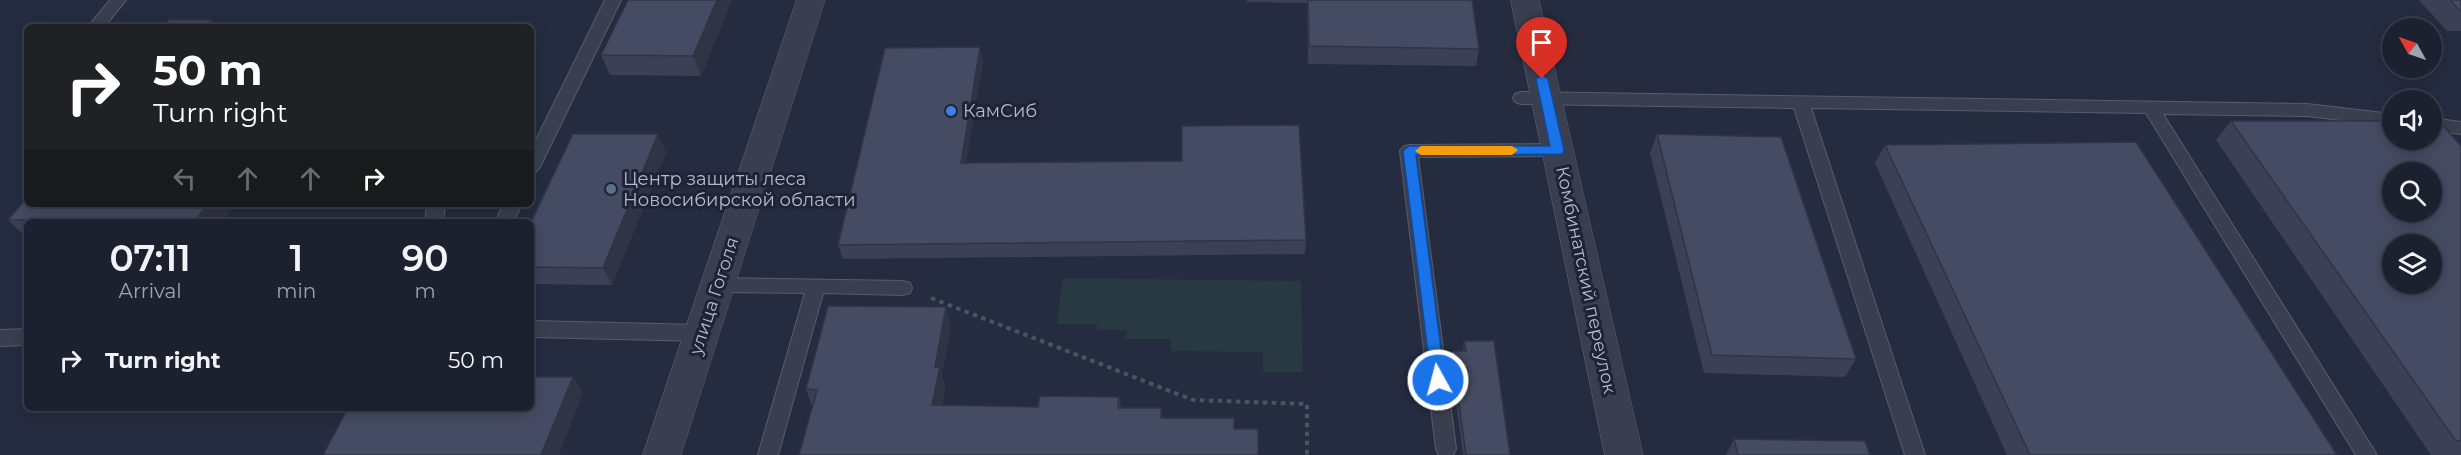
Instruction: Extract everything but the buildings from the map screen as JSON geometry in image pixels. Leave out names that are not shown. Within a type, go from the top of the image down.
[{"type":"street","name":"улица Гоголя","points":[[662,455],[811,0]]},
{"type":"street","name":"Комбинатский переулок","points":[[1525,0],[1534,99],[1558,150],[1624,455]]},
{"type":"lane","points":[[98,24],[118,0]]},
{"type":"lane","points":[[534,161],[613,0]]},
{"type":"lane","points":[[1534,99],[2307,110],[2382,119]]},
{"type":"lane","points":[[1801,103],[1915,455]]},
{"type":"lane","points":[[2151,108],[2367,455]]},
{"type":"lane","points":[[2442,125],[2461,128]]},
{"type":"lane","points":[[1446,449],[1409,151],[1558,150]]},
{"type":"lane","points":[[718,285],[903,288]]},
{"type":"lane","points":[[768,455],[816,286]]},
{"type":"lane","points":[[534,329],[702,333]]},
{"type":"lane","points":[[0,338],[24,337]]},
{"type":"path","points":[[903,288],[1194,400],[1307,404],[1307,455]]},
{"type":"shaded area","points":[[1063,278],[1301,281],[1303,372],[1263,372],[1263,352],[1171,351],[1171,339],[1126,339],[1127,330],[1097,330],[1097,324],[1057,324]]},
{"type":"slow traffic","points":[[1421,151],[1512,150]]},
{"type":"place","name":"КамСиб","points":[[951,111]]},
{"type":"place","name":"Центр защиты леса Новосибирской области","points":[[611,189]]},
{"type":"route","points":[[1438,380],[1409,151],[1558,150],[1542,79]]}]
